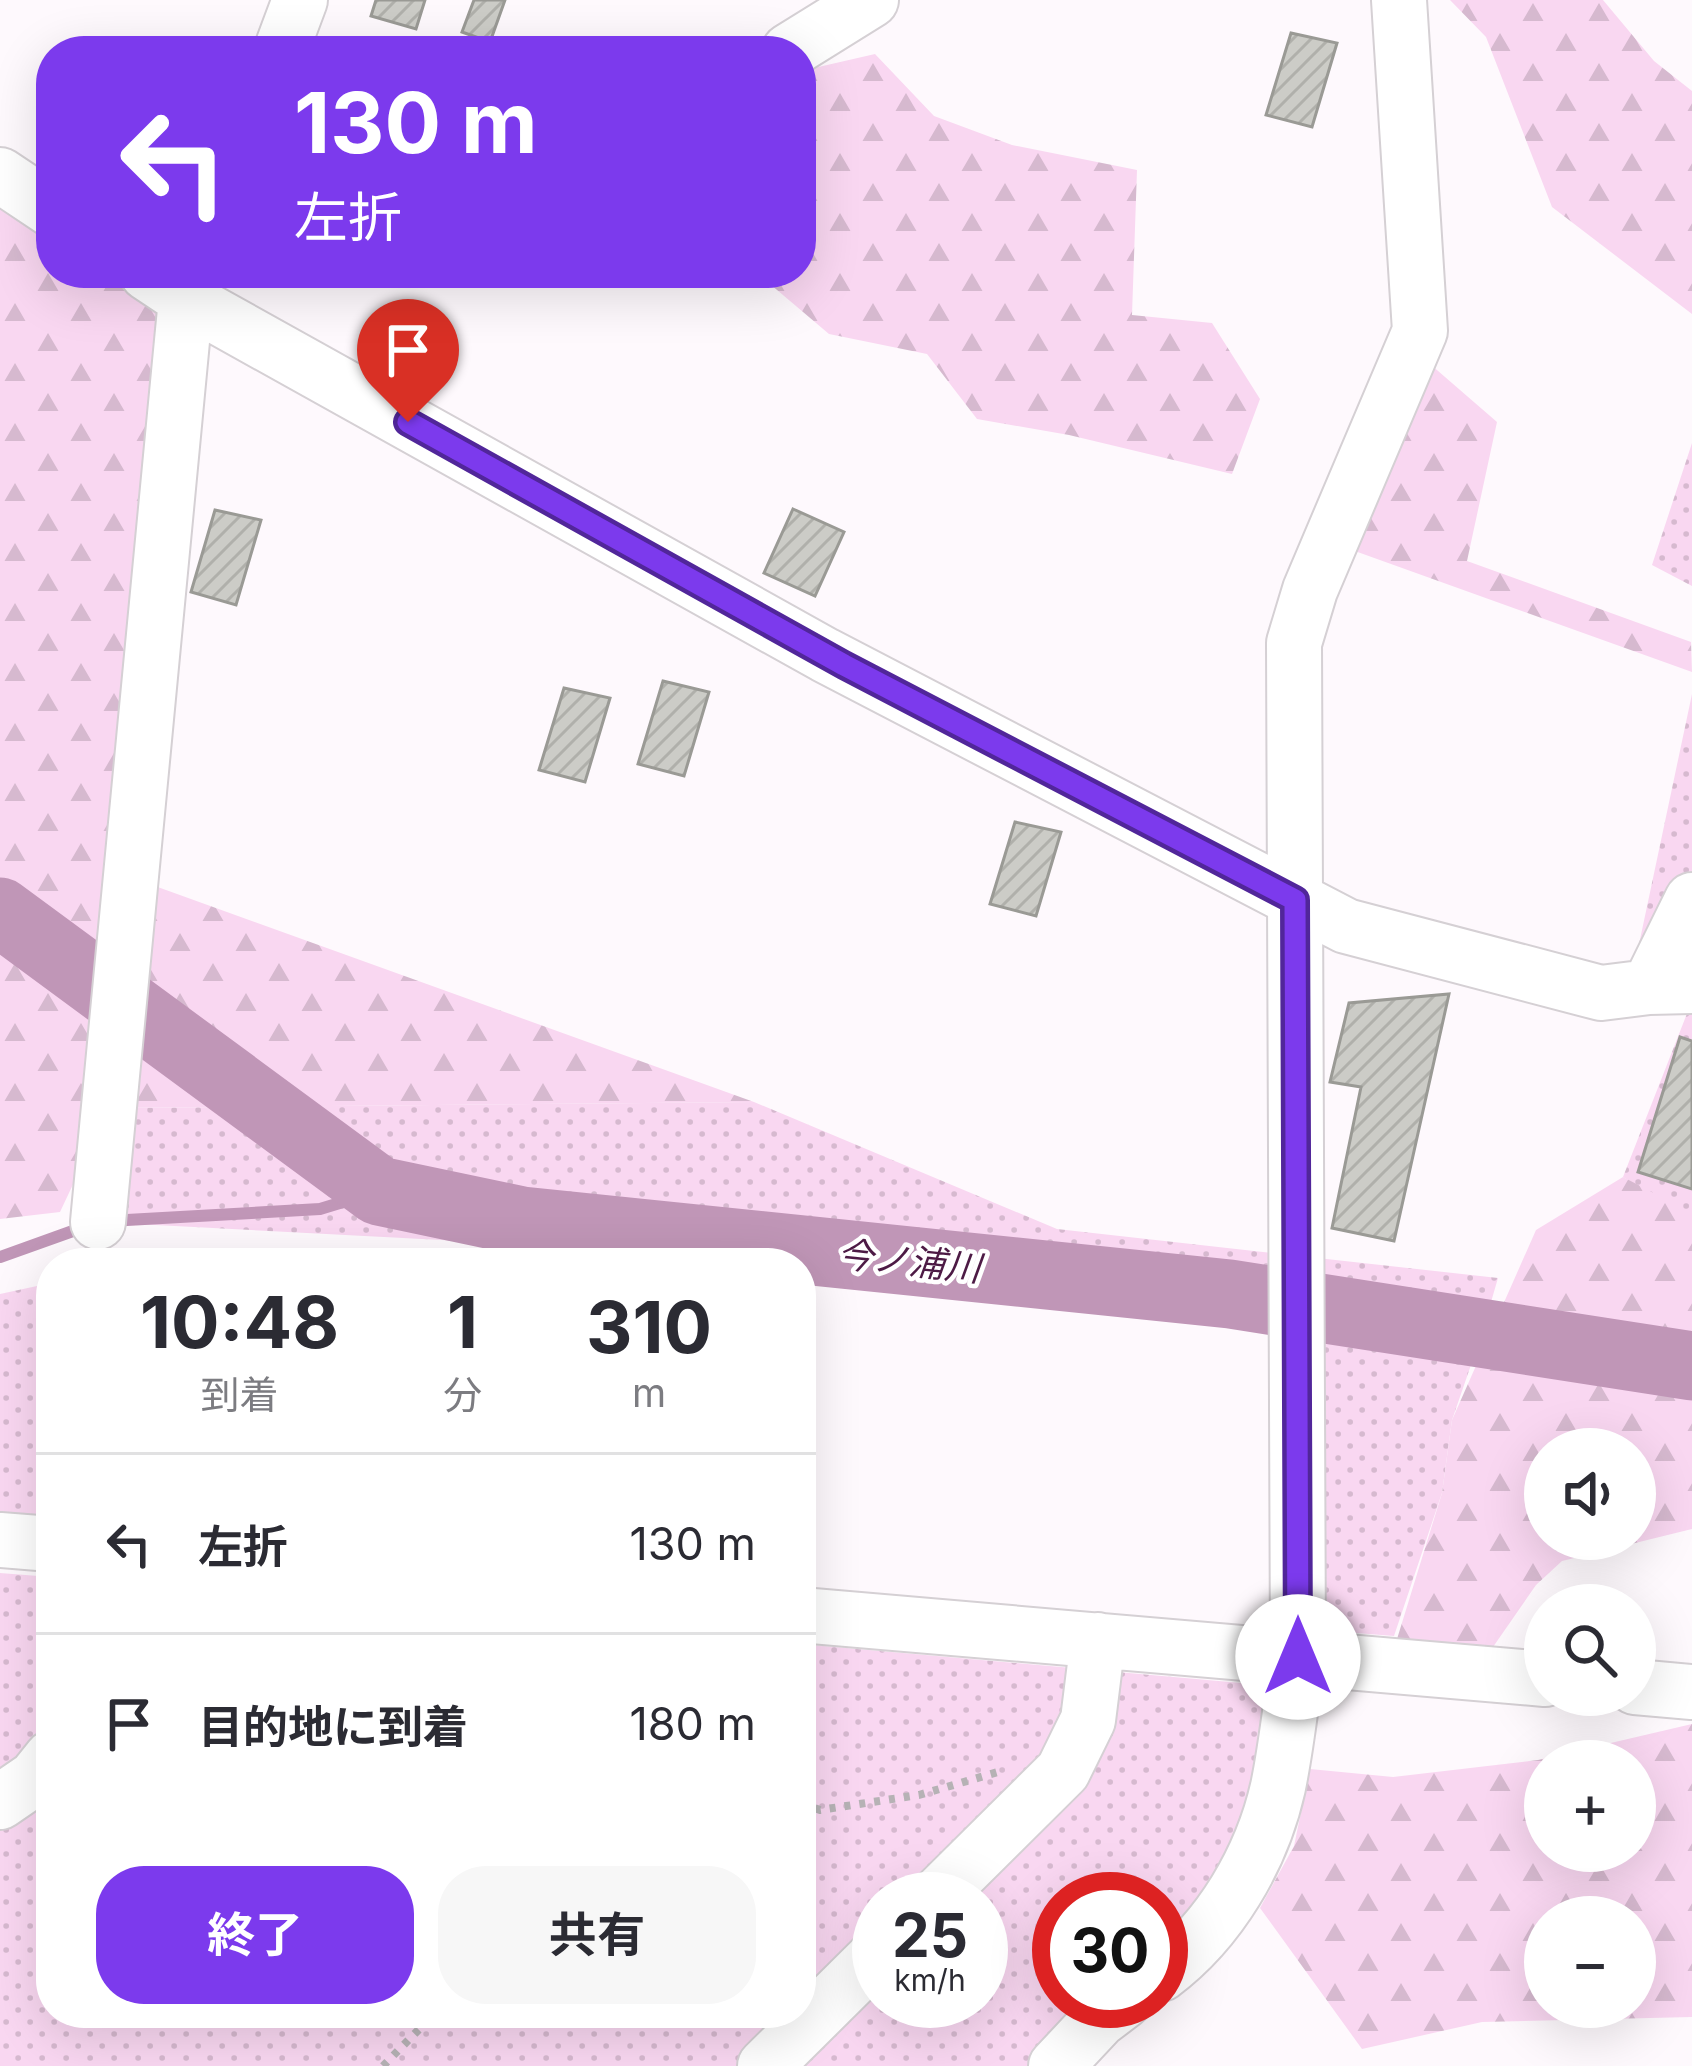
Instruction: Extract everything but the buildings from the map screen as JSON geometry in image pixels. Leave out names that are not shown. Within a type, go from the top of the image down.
[{"type":"street","points":[[286,36],[300,0]]},
{"type":"street","points":[[813,36],[871,0]]},
{"type":"street","points":[[1188,1947],[1219,1917],[1257,1853],[1278,1788],[1298,1657],[1294,643],[1310,590],[1420,331],[1400,0]]},
{"type":"street","points":[[0,175],[36,199]]},
{"type":"street","points":[[98,1222],[176,288]]},
{"type":"street","points":[[186,288],[825,655],[1346,926],[1601,993],[1671,987],[1692,900]]},
{"type":"street","points":[[0,1540],[36,1543]]},
{"type":"street","points":[[816,1616],[1524,1677]]},
{"type":"street","points":[[961,1872],[1063,1771],[1088,1720],[1098,1640]]},
{"type":"street","points":[[1656,1689],[1692,1692]]},
{"type":"street","points":[[0,1802],[36,1777]]},
{"type":"street","points":[[816,2016],[852,1981]]},
{"type":"street","points":[[765,2066],[804,2028]]},
{"type":"street","points":[[1056,2066],[1092,2028]]},
{"type":"path","points":[[816,1809],[919,1796],[1008,1768]]},
{"type":"path","points":[[383,2066],[420,2028]]},
{"type":"green space","points":[[1450,0],[1603,0],[1654,61],[1692,91],[1692,314],[1552,207],[1486,37]]},
{"type":"green space","points":[[875,54],[934,116],[1012,145],[1137,170],[1132,315],[1212,323],[1260,399],[1232,474],[1069,435],[977,419],[927,354],[829,334],[775,288],[816,288],[816,68]]},
{"type":"green space","points":[[0,175],[36,199],[36,288],[170,288],[186,299],[130,877],[754,1102],[109,1108],[60,1212],[0,1219]]},
{"type":"green space","points":[[1430,364],[1497,422],[1467,561],[1691,642],[1692,672],[1352,550]]},
{"type":"green space","points":[[1692,443],[1692,586],[1652,565]]},
{"type":"green space","points":[[1692,694],[1692,876],[1631,982]]},
{"type":"green space","points":[[1688,1011],[1692,1012],[1692,1220],[1623,1177]]},
{"type":"green space","points":[[754,1102],[1057,1229],[1498,1278],[1452,1420],[1442,1493],[1394,1636],[1306,1629],[1320,1308],[823,1276],[816,1275],[816,1248],[548,1248],[98,1222],[109,1108]]},
{"type":"green space","points":[[1623,1177],[1692,1213],[1692,1529],[1656,1538],[1656,1428],[1524,1428],[1524,1560],[1566,1560],[1537,1584],[1524,1584],[1524,1602],[1493,1647],[1389,1665],[1442,1493],[1452,1420],[1536,1230]]},
{"type":"green space","points":[[36,1286],[36,1516],[0,1512],[0,1294]]},
{"type":"green space","points":[[0,1573],[36,1576],[36,2028],[816,2028],[816,1645],[1274,1686],[1234,1890],[1188,1926],[1188,1872],[1032,1872],[1032,2028],[1074,2028],[1047,2066],[0,2066]]},
{"type":"green space","points":[[1692,1724],[1692,2017],[1656,2018],[1656,1896],[1524,1896],[1524,2021],[1482,2022],[1362,2049],[1260,1908],[1294,1846],[1310,1769],[1393,1777],[1524,1762],[1524,1872],[1656,1872],[1656,1740],[1624,1740]]},
{"type":"waterway","name":"今ノ浦川","points":[[0,912],[379,1191],[522,1221],[784,1248]]},
{"type":"waterway","points":[[109,1221],[320,1209],[379,1191]]},
{"type":"waterway","points":[[0,1257],[84,1227]]},
{"type":"waterway","name":"今ノ浦川","points":[[816,1251],[1230,1294],[1692,1366]]},
{"type":"route","points":[[408,422],[844,665],[1295,900],[1298,1657]]}]
